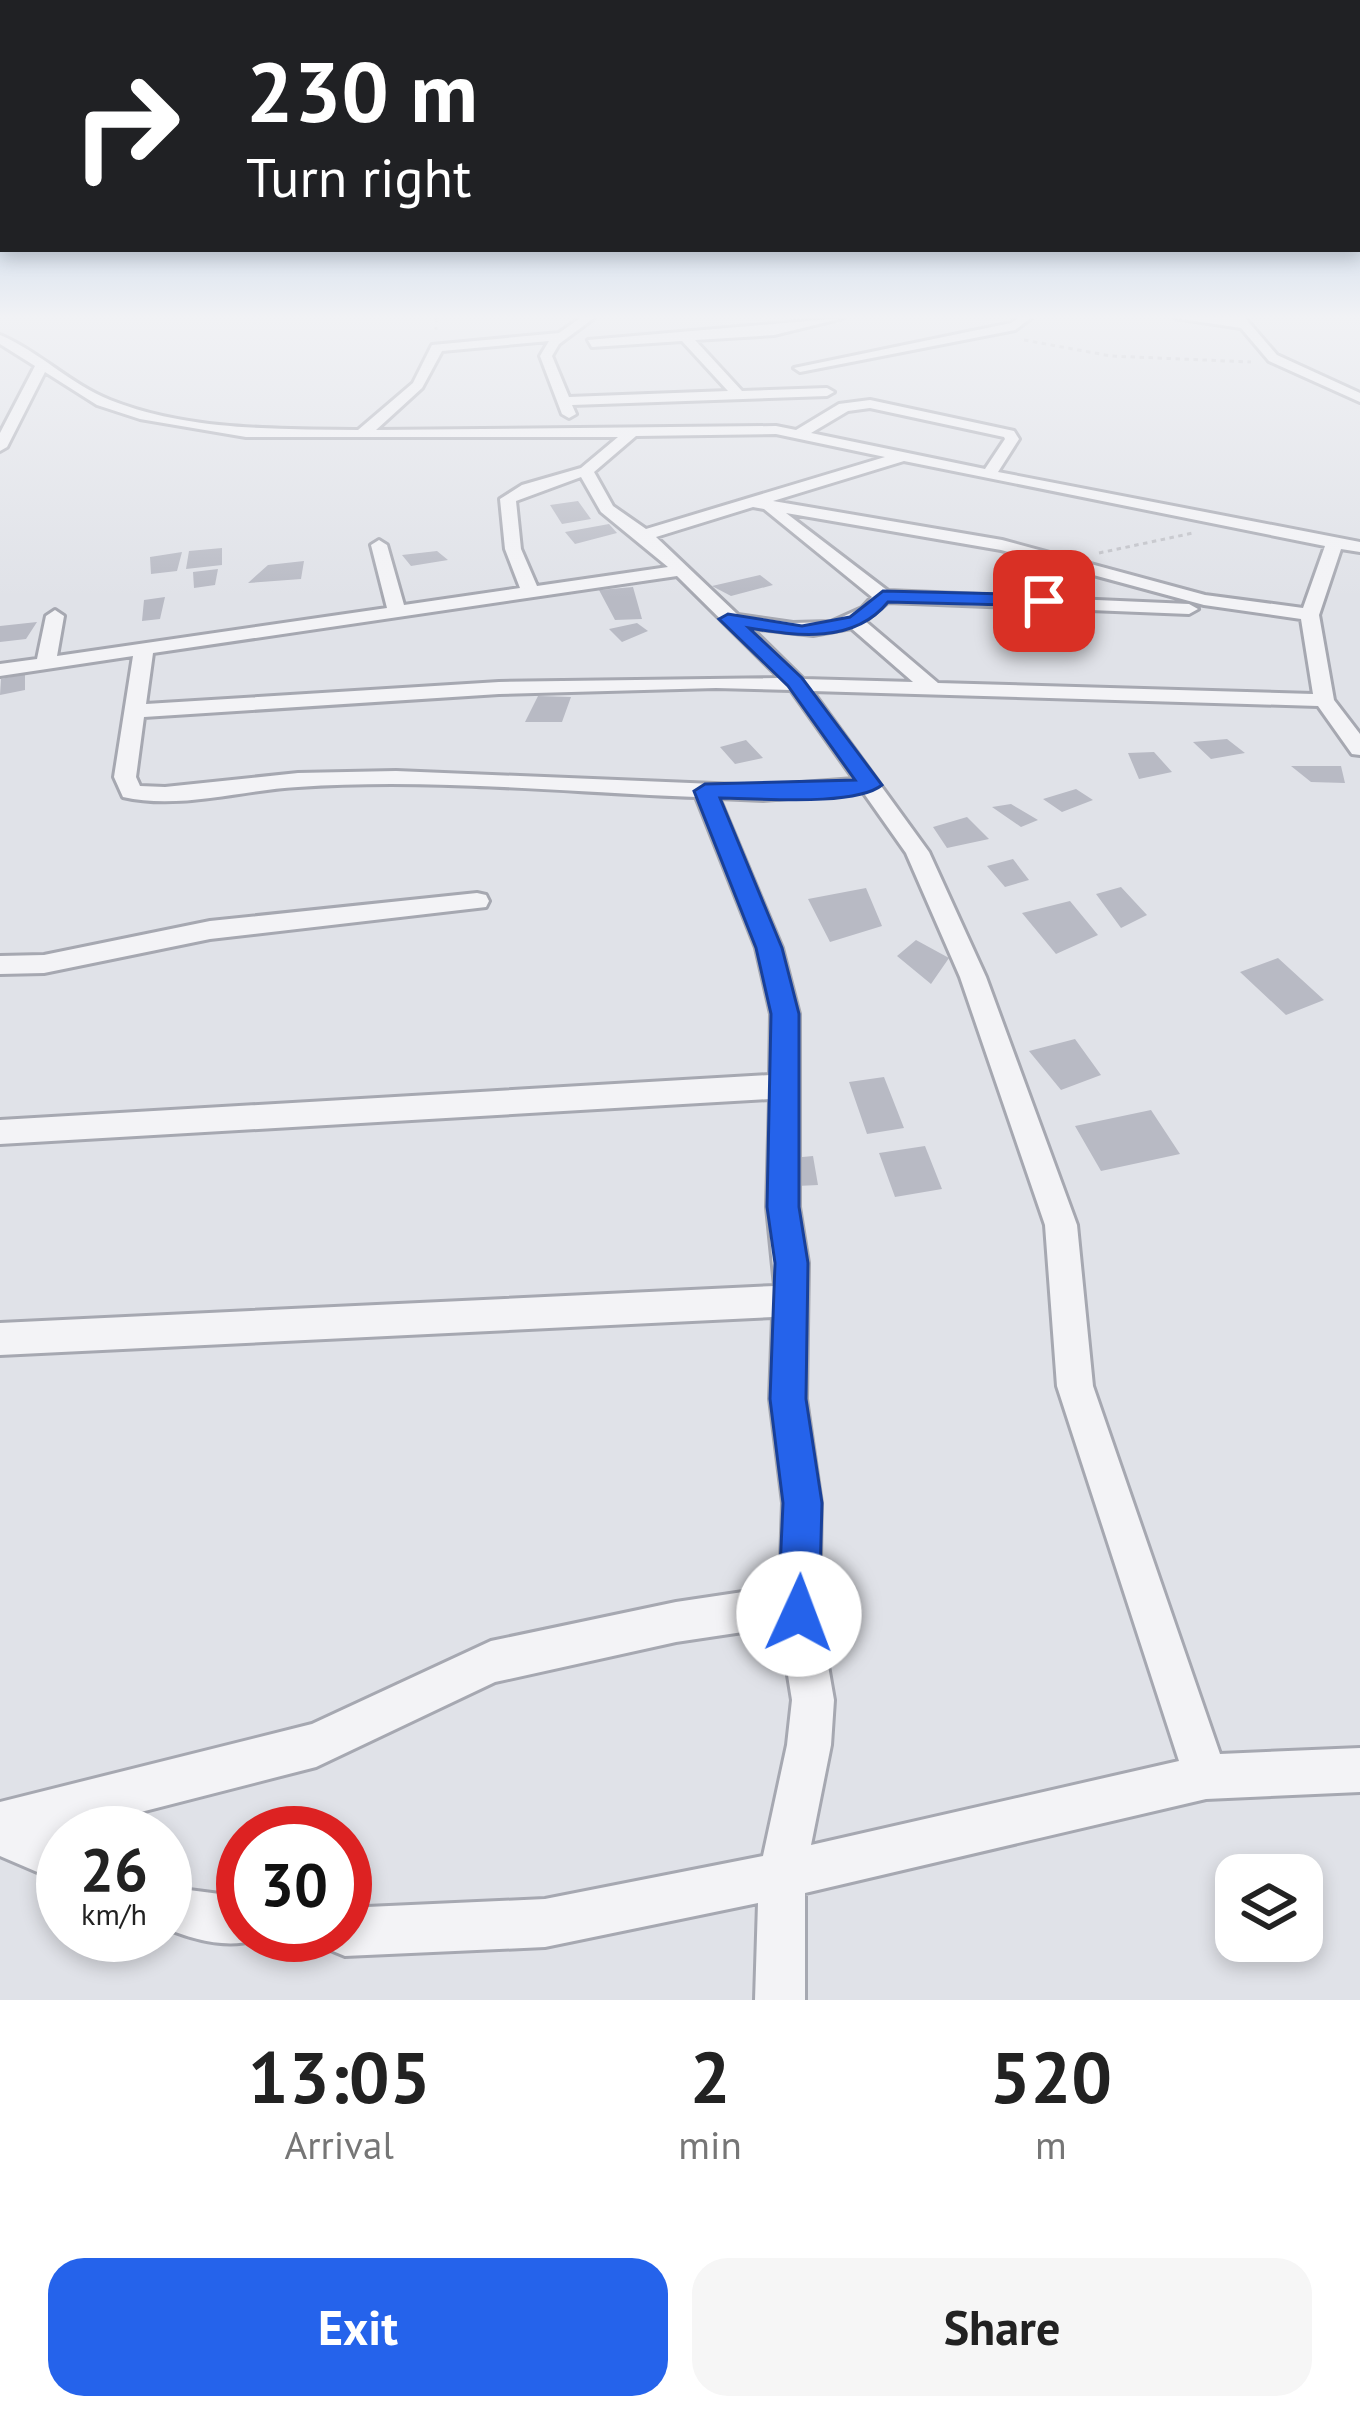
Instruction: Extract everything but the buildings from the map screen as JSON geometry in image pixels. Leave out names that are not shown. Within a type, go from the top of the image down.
[{"type":"street","points":[[0,448],[19,411]]},
{"type":"street","points":[[131,411],[246,433],[755,428],[801,433],[1360,547]]},
{"type":"street","points":[[360,435],[386,411]]},
{"type":"street","points":[[568,411],[583,433]]},
{"type":"street","points":[[801,433],[837,411]]},
{"type":"street","points":[[915,411],[1009,434],[1012,439],[990,473]]},
{"type":"street","points":[[531,593],[513,549],[508,499],[586,471],[634,431]]},
{"type":"street","points":[[645,535],[762,505],[908,455]]},
{"type":"street","points":[[586,471],[598,500],[645,535],[795,682],[916,852],[973,977],[1061,1225],[1076,1386],[1206,1777]]},
{"type":"street","points":[[762,505],[883,596],[1310,615]]},
{"type":"street","points":[[762,505],[1003,545],[1100,574],[1255,609]]},
{"type":"street","points":[[1334,544],[1310,615],[1324,700],[1360,749]]},
{"type":"street","points":[[379,545],[396,608]]},
{"type":"street","points":[[0,670],[396,608],[682,570]]},
{"type":"street","points":[[728,619],[802,632],[855,622],[866,617],[883,596]]},
{"type":"street","points":[[46,663],[55,616]]},
{"type":"street","points":[[855,622],[930,686]]},
{"type":"street","points":[[144,650],[125,777],[126,787],[143,794],[298,780],[396,778],[705,791],[811,792],[870,785]]},
{"type":"street","points":[[137,711],[558,686],[795,682],[1324,700]]},
{"type":"street","points":[[705,791],[769,948],[785,1014],[788,1086],[783,1187],[792,1263],[788,1399],[802,1503],[799,1614],[813,1700],[809,1745],[782,1875],[780,2000]]},
{"type":"street","points":[[0,965],[44,964],[210,930],[477,901]]},
{"type":"street","points":[[0,1132],[788,1086]]},
{"type":"street","points":[[0,1339],[789,1301]]},
{"type":"street","points":[[0,1829],[316,1744],[491,1662],[676,1622],[764,1609],[799,1614]]},
{"type":"street","points":[[372,1931],[545,1923],[782,1875],[1206,1777],[1360,1770]]},
{"type":"street","points":[[0,1829],[36,1847]]},
{"type":"route","points":[[799,1614],[802,1503],[788,1399],[792,1263],[783,1207],[788,1086],[785,1014],[769,948],[705,791],[811,792],[870,785],[795,682],[728,619],[802,632],[855,622],[866,617],[883,596],[1044,601]]}]
